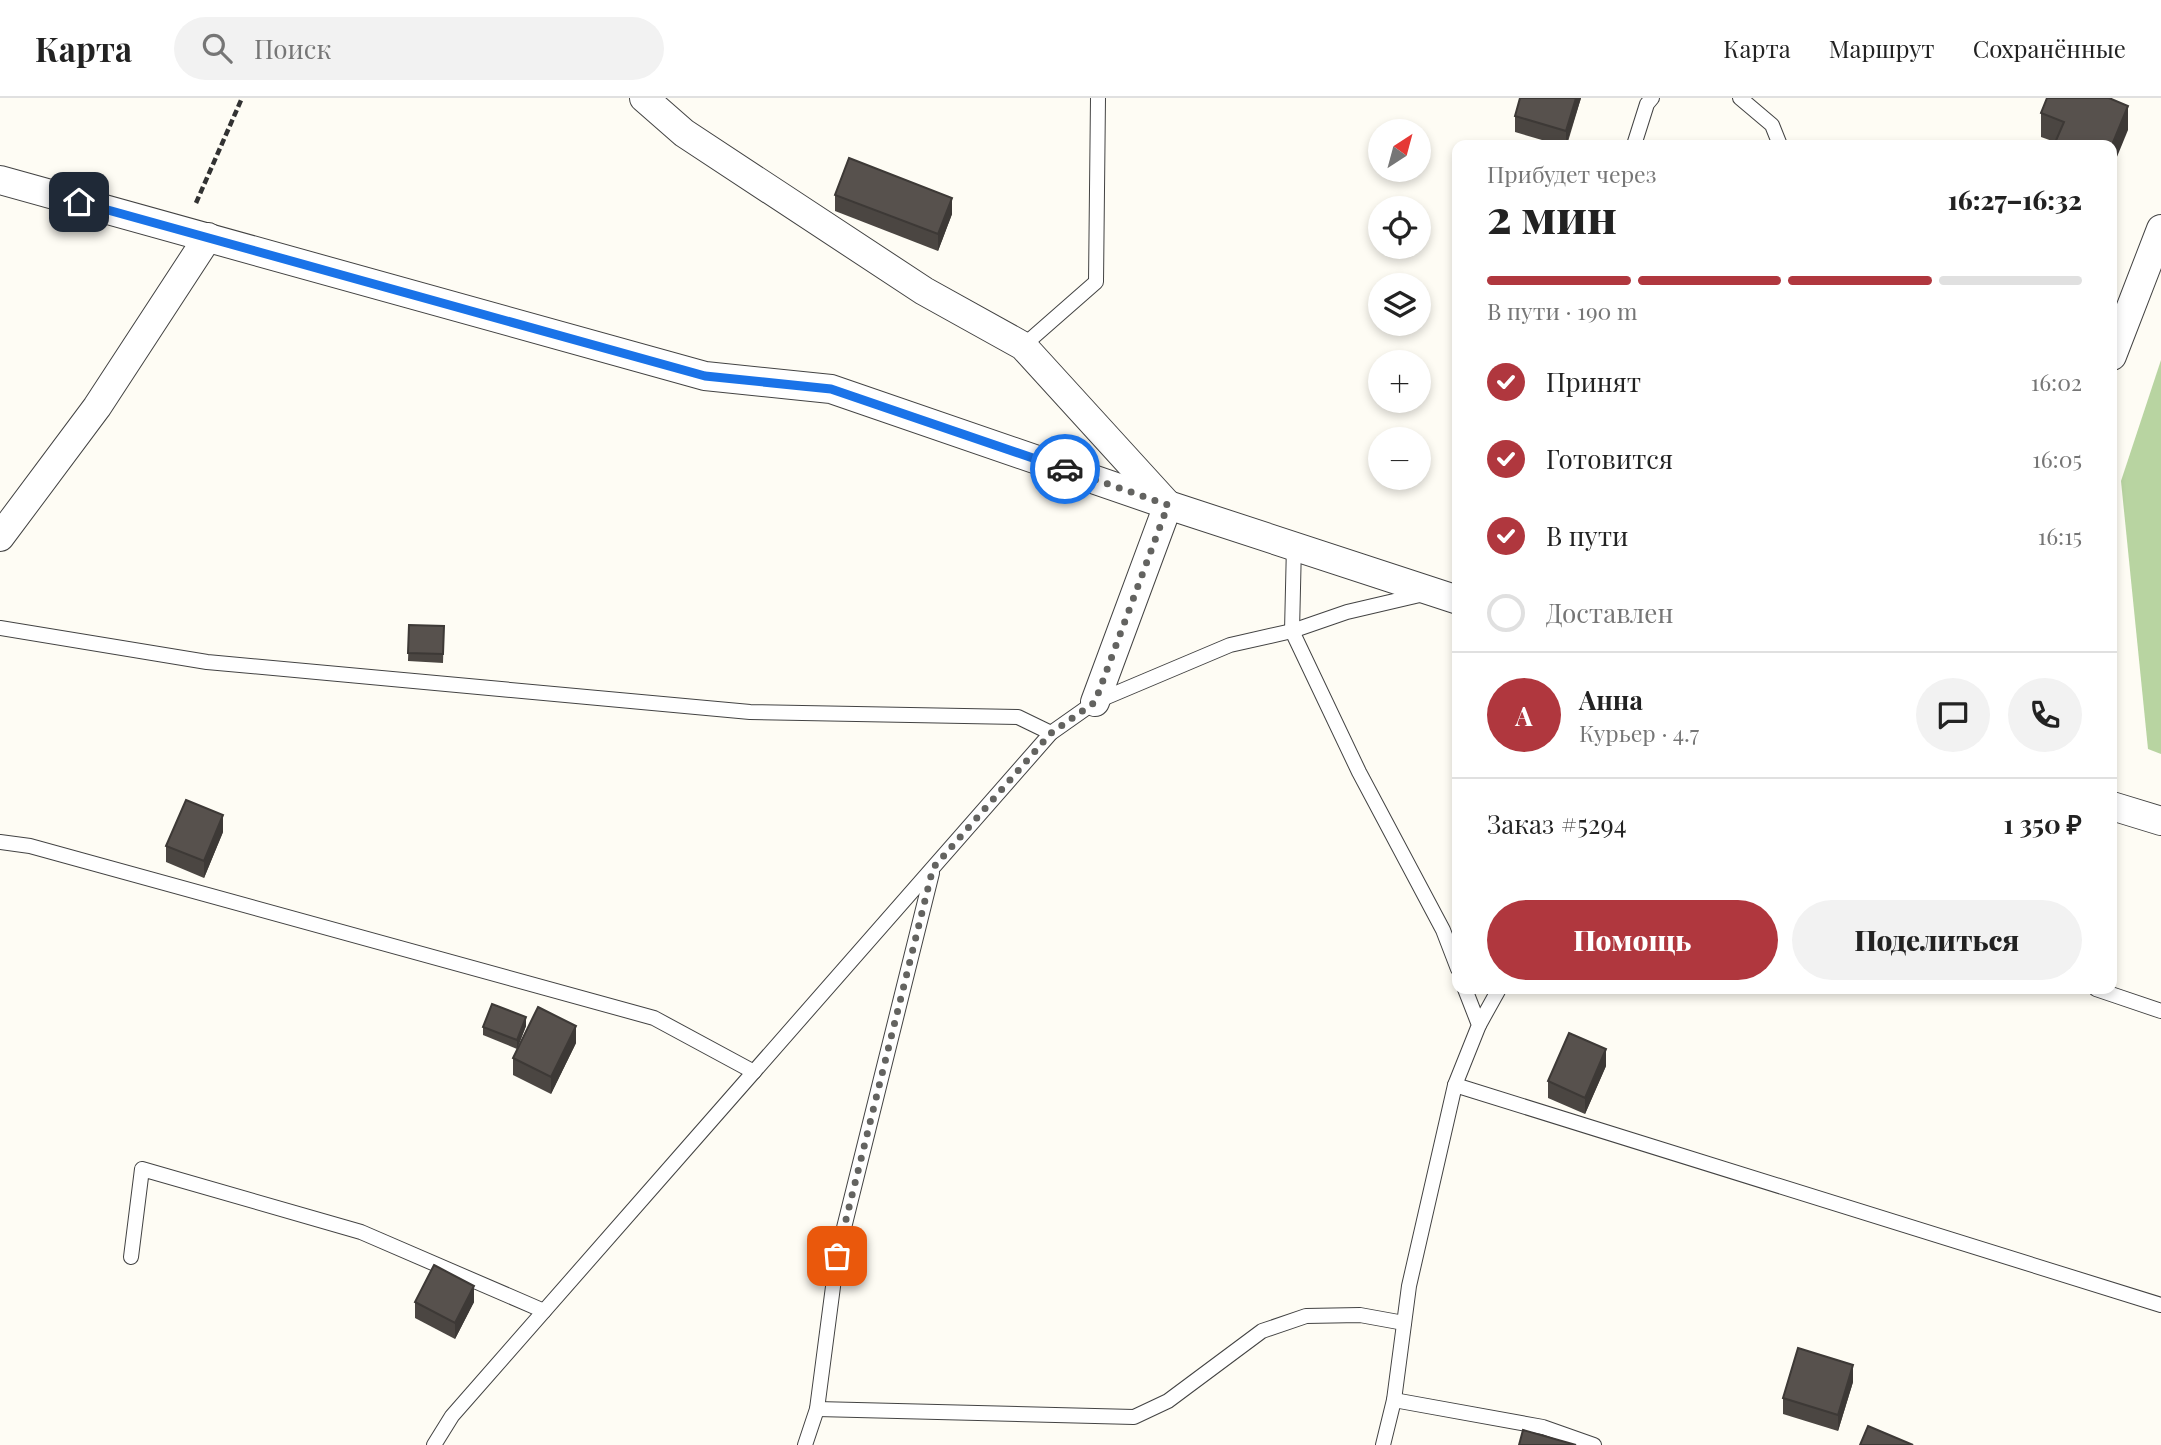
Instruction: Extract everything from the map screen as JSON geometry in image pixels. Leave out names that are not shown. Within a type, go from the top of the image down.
[{"type":"street","points":[[644,98],[684,133],[923,291],[1023,346],[1168,505]]},
{"type":"street","points":[[0,180],[705,376],[831,389],[1168,505],[1445,596]]},
{"type":"street","points":[[2117,343],[2161,229]]},
{"type":"street","points":[[0,537],[97,407],[196,234]]},
{"type":"street","points":[[1095,702],[1168,505]]},
{"type":"street","points":[[2117,808],[2161,821]]},
{"type":"lane","points":[[1023,346],[1096,282],[1098,98]]},
{"type":"lane","points":[[1636,140],[1647,104],[1652,98]]},
{"type":"lane","points":[[1740,98],[1772,125],[1778,140]]},
{"type":"lane","points":[[1294,545],[1292,631],[1359,772],[1443,930],[1452,953]]},
{"type":"lane","points":[[434,1445],[452,1416],[1051,733],[1095,702],[1230,645],[1292,631],[1347,612],[1445,596]]},
{"type":"lane","points":[[0,628],[206,662],[750,712],[1018,717],[1051,733]]},
{"type":"lane","points":[[0,842],[30,846],[654,1018],[754,1072]]},
{"type":"lane","points":[[805,1445],[817,1409],[837,1256],[933,868]]},
{"type":"lane","points":[[1467,994],[1479,1025]]},
{"type":"lane","points":[[1383,1445],[1394,1400],[1409,1286],[1455,1086],[1479,1025],[1496,994]]},
{"type":"lane","points":[[2111,994],[2161,1011]]},
{"type":"lane","points":[[1455,1086],[2161,1305]]},
{"type":"lane","points":[[131,1257],[142,1169],[361,1233],[544,1311]]},
{"type":"lane","points":[[817,1409],[1134,1417],[1168,1401],[1262,1331],[1306,1316],[1360,1315],[1404,1323]]},
{"type":"lane","points":[[1394,1400],[1543,1427],[1594,1445]]},
{"type":"path","points":[[196,234],[242,98]]},
{"type":"green space","points":[[2161,360],[2161,754],[2148,749],[2121,481]]},
{"type":"building","points":[[1520,98],[1576,98],[1566,131],[1515,116]]},
{"type":"building","points":[[2047,98],[2109,98],[2128,106],[2114,140],[2056,140],[2064,122],[2041,113]]},
{"type":"building","points":[[849,158],[952,198],[938,234],[835,195]]},
{"type":"building","points":[[409,625],[444,626],[443,654],[408,653]]},
{"type":"building","points":[[186,800],[223,815],[204,861],[166,846]]},
{"type":"building","points":[[492,1004],[526,1017],[517,1040],[483,1027]]},
{"type":"building","points":[[538,1007],[576,1026],[551,1077],[513,1058]]},
{"type":"building","points":[[1569,1033],[1606,1049],[1585,1098],[1548,1081]]},
{"type":"building","points":[[434,1265],[474,1286],[455,1323],[415,1302]]},
{"type":"building","points":[[1798,1348],[1853,1365],[1838,1415],[1783,1398]]},
{"type":"building","points":[[1868,1426],[1913,1445],[1860,1445]]},
{"type":"building","points":[[1523,1430],[1576,1445],[1519,1445]]},
{"type":"way so far","points":[[837,1256],[933,868],[1051,733],[1095,702],[1168,505],[1065,469]]},
{"type":"route","points":[[79,202],[705,376],[831,389],[1065,469]]}]
